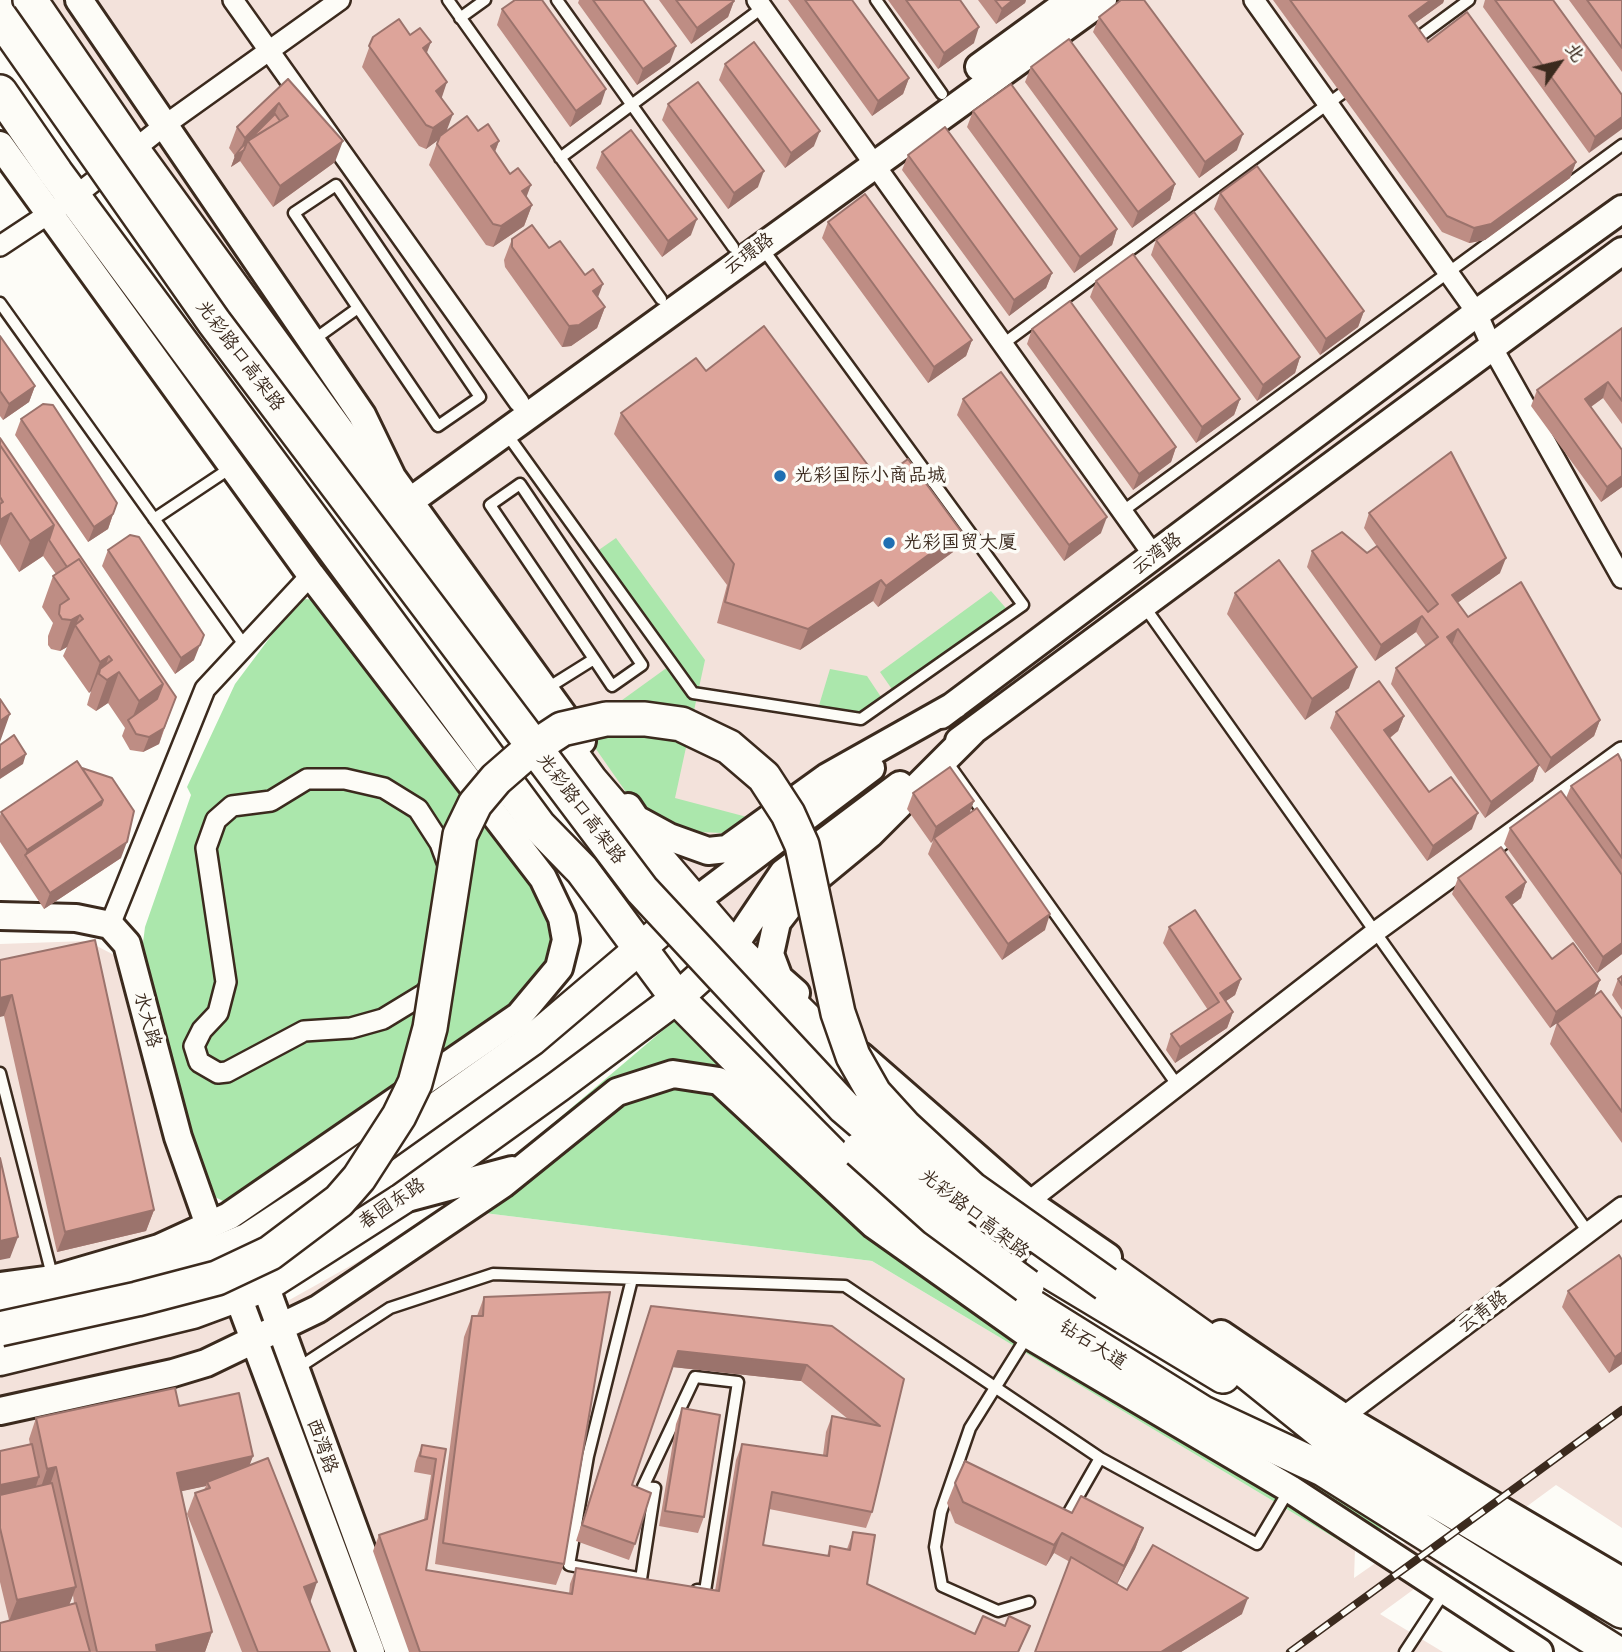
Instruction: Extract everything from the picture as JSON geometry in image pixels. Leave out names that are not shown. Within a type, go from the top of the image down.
[{"type":"highway","points":[[30,0],[134,152],[324,410],[398,495],[590,780],[733,947],[927,1140],[988,1187],[1334,1426],[1622,1611]]},
{"type":"highway","name":"光彩路口高架路","points":[[0,17],[214,322],[642,890],[844,1107],[1034,1276],[1323,1469]]},
{"type":"highway","name":"光彩路口高架路","points":[[0,53],[199,334],[626,901],[731,1021],[830,1124],[936,1219],[1034,1276],[1236,1384],[1334,1426]]},
{"type":"highway","name":"钻石大道","points":[[0,92],[62,206],[425,672],[539,826],[582,870],[677,998],[880,1202],[964,1264],[1202,1413],[1323,1469],[1615,1652]]},
{"type":"highway","points":[[0,1329],[137,1299],[217,1278],[270,1253],[339,1201],[359,1178],[399,1116],[415,1083],[430,1028],[460,835],[475,804],[496,779],[562,729],[606,719],[645,719],[681,724],[729,747],[764,776],[788,814],[802,845],[838,1013],[853,1056],[874,1093],[905,1127],[972,1189],[1106,1284],[1236,1384]]},
{"type":"main road","points":[[0,1307],[54,1287],[183,1265],[226,1238],[324,1188],[532,1040],[694,902]]},
{"type":"main road","name":"春园东路","points":[[0,1360],[193,1312],[253,1292],[402,1199],[677,998],[733,947]]},
{"type":"street","points":[[79,0],[362,415],[398,495],[546,689],[636,819],[669,837],[708,851],[727,849],[827,777],[955,705]]},
{"type":"street","points":[[233,0],[519,402]]},
{"type":"street","points":[[0,246],[62,206],[165,125],[340,0]]},
{"type":"street","name":"云璟路","points":[[398,495],[519,402],[733,247],[1103,0]]},
{"type":"street","points":[[1254,0],[1477,313],[1492,347],[1622,578]]},
{"type":"street","name":"云璟路","points":[[398,495],[505,432],[761,246],[942,94],[1068,1]]},
{"type":"street","points":[[759,4],[1154,556]]},
{"type":"street","points":[[0,145],[62,206],[232,467],[343,617],[543,877]]},
{"type":"street","name":"云湾路","points":[[694,902],[1477,313],[1622,209]]},
{"type":"street","name":"云湾路","points":[[733,947],[782,873],[1622,251]]},
{"type":"street","points":[[0,916],[76,918],[110,925],[205,689],[312,576]]},
{"type":"street","points":[[343,617],[425,672]]},
{"type":"street","points":[[973,731],[870,834],[801,891],[777,922],[770,954],[779,978],[892,1085],[1028,1202],[1334,1426],[1444,1476],[1622,1581]]},
{"type":"street","points":[[1028,1202],[1374,933],[1622,752]]},
{"type":"street","points":[[438,979],[424,994],[383,1019],[351,1028],[304,1031],[228,1072],[218,1073],[199,1062],[194,1046],[202,1030],[218,1013],[226,982],[206,848],[216,820],[232,806],[271,802],[307,779],[345,779],[384,788],[418,808],[440,843],[453,877]]},
{"type":"street","points":[[226,1238],[229,1216],[519,1016],[559,968],[566,940],[562,918],[543,877],[517,796]]},
{"type":"street","name":"水大路","points":[[110,925],[127,944],[178,1137],[226,1238]]},
{"type":"street","points":[[0,1411],[173,1373],[206,1363],[318,1309],[524,1167],[617,1092],[673,1074],[719,1081],[874,1225],[1029,1335],[1290,1489],[1539,1652]]},
{"type":"street","points":[[892,1085],[988,1187]]},
{"type":"street","points":[[799,1156],[880,1202]]},
{"type":"street","points":[[402,1199],[524,1167]]},
{"type":"street","name":"云青路","points":[[1334,1426],[1622,1207]]},
{"type":"street","name":"西湾路","points":[[226,1238],[253,1292],[371,1652]]},
{"type":"street","points":[[0,1286],[54,1287]]},
{"type":"street","name":"西湾路","points":[[267,1334],[294,1371],[399,1652]]},
{"type":"street","points":[[1323,1469],[1419,1573]]},
{"type":"lane","points":[[448,0],[661,299]]},
{"type":"lane","points":[[460,18],[485,0]]},
{"type":"lane","points":[[557,0],[733,247]]},
{"type":"lane","points":[[876,0],[942,94]]},
{"type":"lane","points":[[1404,48],[1468,0]]},
{"type":"lane","points":[[561,158],[759,4]]},
{"type":"lane","points":[[1003,344],[1360,80]]},
{"type":"lane","points":[[1123,511],[1622,145]]},
{"type":"lane","points":[[336,185],[480,397],[438,426],[358,308],[294,213],[336,185]]},
{"type":"lane","points":[[505,432],[693,693],[862,719],[1023,605],[761,246]]},
{"type":"lane","points":[[0,303],[245,646]]},
{"type":"lane","points":[[312,341],[358,308]]},
{"type":"lane","points":[[154,519],[232,467]]},
{"type":"lane","points":[[520,484],[642,665],[612,686],[594,659],[490,505],[520,484]]},
{"type":"lane","points":[[1143,606],[1588,1232]]},
{"type":"lane","points":[[546,689],[594,659]]},
{"type":"lane","points":[[945,759],[1178,1086]]},
{"type":"lane","points":[[0,1073],[54,1287]]},
{"type":"lane","points":[[294,1371],[390,1308],[493,1274],[845,1286],[1100,1458],[1257,1544],[1290,1489]]},
{"type":"lane","points":[[632,1279],[588,1456],[569,1566],[654,1582]]},
{"type":"lane","points":[[1029,1335],[970,1428],[941,1512],[935,1547],[942,1586],[998,1611],[1029,1602]]},
{"type":"lane","points":[[641,1579],[655,1488],[643,1487],[695,1377],[738,1382],[705,1591],[680,1586]]},
{"type":"lane","points":[[1053,1514],[1065,1521],[1100,1458]]},
{"type":"lane","points":[[959,1463],[971,1469]]},
{"type":"lane","points":[[1409,1651],[1446,1590]]},
{"type":"shaded area","points":[[30,0],[1622,0],[1622,1528],[1556,1485],[1380,1614],[1443,1652],[0,1652],[0,1356],[239,1298],[250,1322],[452,1209],[872,1261],[1355,1550],[1354,1578],[1486,1486],[1352,1411],[1325,1435],[733,947]]},
{"type":"shaded area","points":[[87,941],[120,958],[213,1287],[0,1341],[0,944]]},
{"type":"green space","points":[[616,538],[705,660],[675,798],[747,817],[722,833],[678,831],[642,815],[582,729],[672,664],[593,554]]},
{"type":"green space","points":[[991,591],[1011,614],[896,695],[880,672]]},
{"type":"green space","points":[[305,599],[319,600],[558,920],[555,964],[540,984],[238,1202],[229,1204],[215,1197],[199,1171],[142,951],[145,927],[191,795],[187,787],[235,684],[289,612]]},
{"type":"green space","points":[[830,669],[867,676],[885,703],[861,719],[817,712]]},
{"type":"green space","points":[[675,1020],[848,1192],[1387,1524],[1355,1550],[872,1261],[452,1209]]},
{"type":"building","points":[[515,0],[542,0],[606,89],[576,111],[502,9]]},
{"type":"building","points":[[593,0],[643,0],[676,46],[643,69]]},
{"type":"building","points":[[676,0],[733,0],[734,1],[697,28]]},
{"type":"building","points":[[805,0],[852,0],[909,78],[878,101]]},
{"type":"building","points":[[906,0],[960,0],[979,27],[944,53]]},
{"type":"building","points":[[995,0],[1013,0],[1002,9]]},
{"type":"building","points":[[1121,0],[1144,0],[1243,134],[1205,162],[1099,17]]},
{"type":"building","points":[[1290,0],[1431,0],[1409,16],[1428,42],[1467,12],[1576,162],[1491,224],[1474,228],[1447,216]]},
{"type":"building","points":[[1495,0],[1553,0],[1622,95],[1622,117],[1595,137]]},
{"type":"building","points":[[1587,0],[1622,0],[1622,48]]},
{"type":"building","points":[[399,19],[410,35],[420,28],[431,42],[423,48],[447,82],[436,91],[453,114],[433,128],[426,125],[369,46],[373,37]]},
{"type":"building","points":[[1069,39],[1175,184],[1138,212],[1031,67]]},
{"type":"building","points":[[754,42],[820,131],[791,153],[725,64]]},
{"type":"building","points":[[288,79],[343,141],[280,186],[248,141],[288,116],[279,103],[245,138],[237,127]]},
{"type":"building","points":[[698,82],[764,171],[734,193],[668,104]]},
{"type":"building","points":[[1011,84],[1117,229],[1080,257],[973,111]]},
{"type":"building","points":[[275,114],[280,121],[250,139]]},
{"type":"building","points":[[467,116],[478,131],[488,124],[499,141],[491,146],[510,174],[518,168],[531,185],[522,191],[532,205],[501,226],[493,224],[437,144],[440,136]]},
{"type":"building","points":[[945,127],[1052,273],[1014,300],[908,155]]},
{"type":"building","points":[[631,130],[697,219],[668,241],[602,152]]},
{"type":"building","points":[[247,142],[244,150],[235,156],[241,148]]},
{"type":"building","points":[[1257,166],[1364,311],[1326,339],[1220,193]]},
{"type":"building","points":[[865,194],[972,340],[934,367],[828,222]]},
{"type":"building","points":[[1194,212],[1300,357],[1263,385],[1156,240]]},
{"type":"building","points":[[532,225],[549,248],[560,241],[585,275],[593,269],[603,284],[593,291],[605,307],[579,325],[569,326],[512,247],[512,239]]},
{"type":"building","points":[[1133,254],[1240,399],[1202,427],[1096,281]]},
{"type":"building","points":[[1070,301],[1176,447],[1139,474],[1032,329]]},
{"type":"building","points":[[764,326],[879,480],[908,459],[961,531],[886,586],[881,580],[808,629],[725,602],[734,564],[621,413],[696,358],[706,371]]},
{"type":"building","points":[[1622,328],[1622,401],[1608,382],[1585,399],[1622,450],[1622,476],[1607,487],[1537,390]]},
{"type":"building","points":[[0,336],[35,386],[9,404],[0,391]]},
{"type":"building","points":[[1001,372],[1107,517],[1069,545],[963,399]]},
{"type":"building","points":[[43,404],[53,405],[117,503],[113,514],[94,527],[21,419]]},
{"type":"building","points":[[0,438],[176,697],[164,728],[149,737],[136,734],[128,720],[157,699],[163,684],[79,559],[67,567],[49,540],[54,525],[0,445]]},
{"type":"building","points":[[0,445],[54,525],[30,541],[11,513],[0,520],[0,504],[3,502],[0,497]]},
{"type":"building","points":[[1451,452],[1506,558],[1452,595],[1468,617],[1521,582],[1600,720],[1551,758],[1458,629],[1447,637],[1539,765],[1491,802],[1396,668],[1438,637],[1422,616],[1381,645],[1312,551],[1342,532],[1367,553],[1377,546],[1428,612],[1438,604],[1369,513]]},
{"type":"building","points":[[130,535],[139,537],[204,635],[200,645],[181,658],[108,550]]},
{"type":"building","points":[[79,559],[163,684],[139,701],[119,672],[107,680],[99,674],[100,669],[112,660],[109,656],[100,662],[75,625],[83,619],[80,615],[71,620],[62,619],[59,614],[60,605],[69,599],[53,576]]},
{"type":"building","points":[[1279,560],[1357,667],[1312,699],[1235,593]]},
{"type":"building","points":[[1379,681],[1404,716],[1384,730],[1429,792],[1451,777],[1478,813],[1433,846],[1336,712]]},
{"type":"building","points":[[0,699],[10,714],[0,721]]},
{"type":"building","points":[[14,735],[26,754],[0,771],[0,745]]},
{"type":"building","points":[[1618,754],[1622,762],[1622,858],[1571,786]]},
{"type":"building","points":[[77,761],[103,800],[27,850],[1,812]]},
{"type":"building","points":[[950,767],[974,801],[936,827],[913,793]]},
{"type":"building","points":[[82,768],[112,778],[134,811],[127,842],[50,893],[25,855],[101,805],[103,800]]},
{"type":"building","points":[[1561,791],[1622,875],[1622,943],[1603,957],[1510,828]]},
{"type":"building","points":[[977,808],[1050,914],[1008,944],[934,838]]},
{"type":"building","points":[[1501,847],[1526,882],[1506,897],[1552,959],[1573,943],[1600,980],[1556,1012],[1458,878]]},
{"type":"building","points":[[1195,910],[1241,979],[1220,993],[1233,1012],[1180,1047],[1171,1034],[1219,1002],[1169,927]]},
{"type":"building","points":[[95,940],[154,1210],[65,1232],[12,995],[0,998],[0,960]]},
{"type":"building","points":[[1601,991],[1622,1019],[1622,1112],[1557,1023]]},
{"type":"building","points":[[0,1158],[18,1237],[0,1241]]},
{"type":"building","points":[[1619,1255],[1622,1260],[1622,1352],[1615,1357],[1568,1291]]},
{"type":"building","points":[[610,1292],[564,1564],[443,1543],[472,1316],[483,1316],[484,1297]]},
{"type":"building","points":[[651,1306],[832,1326],[904,1379],[872,1512],[772,1492],[763,1545],[829,1556],[830,1546],[850,1550],[853,1532],[875,1535],[867,1584],[975,1634],[983,1616],[1005,1626],[1009,1616],[1030,1626],[1018,1652],[420,1652],[379,1535],[427,1519],[436,1459],[420,1456],[422,1445],[446,1449],[426,1570],[572,1594],[576,1568],[719,1591],[742,1444],[827,1456],[832,1416],[880,1426],[807,1365],[678,1351],[632,1485],[651,1493],[635,1544],[582,1525]]},
{"type":"building","points":[[175,1388],[179,1406],[239,1393],[253,1456],[177,1473],[212,1632],[156,1645],[157,1652],[97,1652],[56,1467],[47,1469],[36,1418]]},
{"type":"building","points":[[682,1408],[720,1415],[704,1517],[665,1511]]},
{"type":"building","points":[[32,1444],[39,1477],[0,1485],[0,1451]]},
{"type":"building","points":[[268,1458],[317,1582],[304,1587],[330,1652],[258,1652],[195,1493],[210,1488],[207,1482]]},
{"type":"building","points":[[965,1461],[1072,1513],[1081,1496],[1143,1528],[1124,1566],[1062,1533],[1054,1545],[963,1502],[955,1483]]},
{"type":"building","points":[[52,1483],[76,1587],[17,1600],[0,1528],[0,1495]]},
{"type":"building","points":[[1153,1545],[1248,1598],[1161,1652],[1035,1652],[1071,1557],[1127,1590]]},
{"type":"building","points":[[76,1603],[90,1652],[0,1652],[0,1623]]},
{"type":"railway","points":[[1290,1652],[1622,1410]]},
{"type":"place","name":"光彩国际小商品城","points":[[780,476]]},
{"type":"place","name":"光彩国贸大厦","points":[[889,543]]}]
